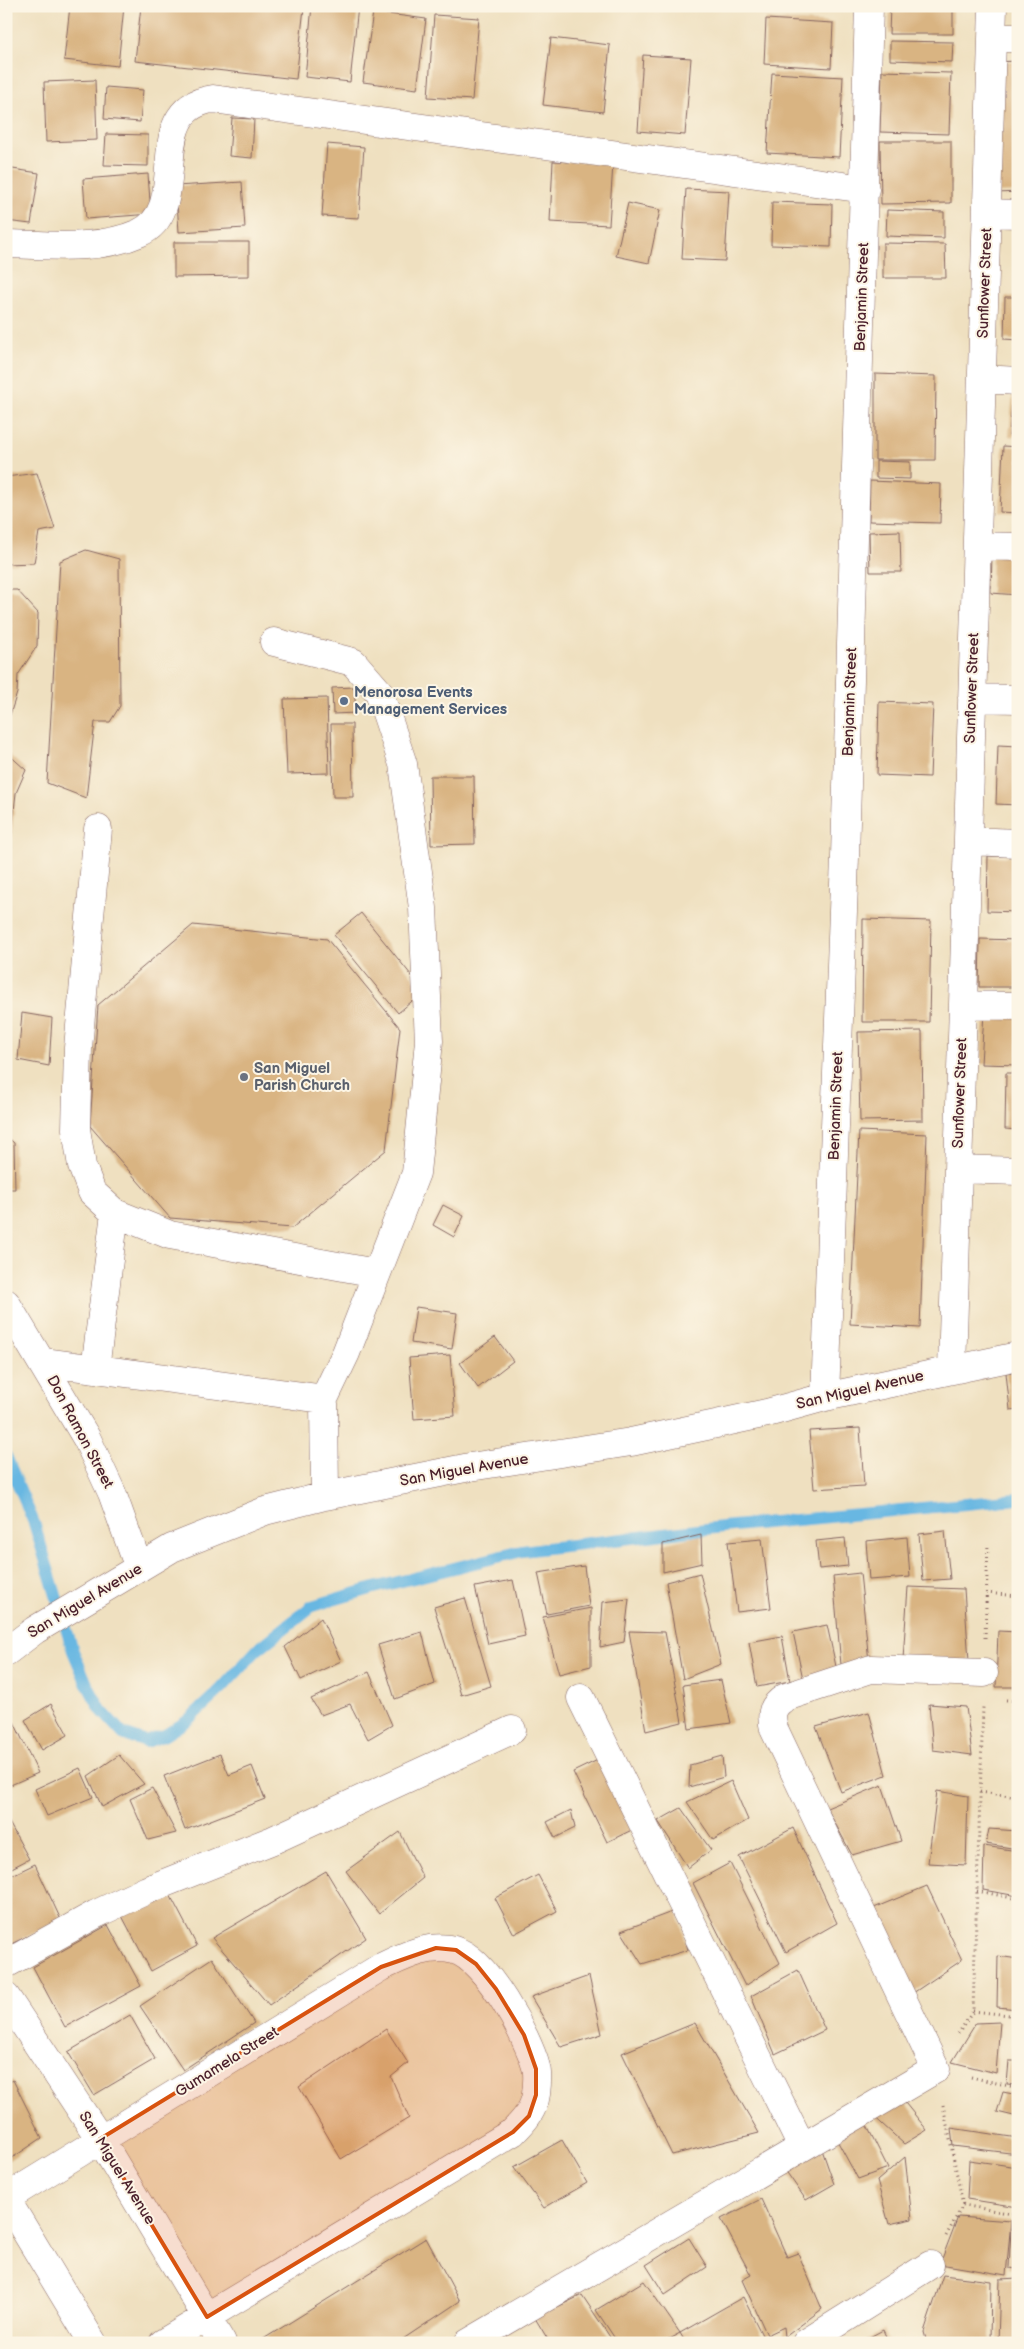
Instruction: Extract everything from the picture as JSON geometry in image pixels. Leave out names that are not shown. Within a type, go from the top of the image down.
[{"type":"street","name":"Benjamin Street","points":[[824,1397],[845,857],[869,6]]},
{"type":"street","name":"Sunflower Street","points":[[952,1370],[986,213],[1005,38],[993,6]]},
{"type":"street","points":[[6,244],[76,245],[109,243],[140,233],[154,222],[163,209],[168,184],[169,153],[177,124],[186,109],[200,101],[213,99],[865,190]]},
{"type":"street","points":[[986,213],[1018,214]]},
{"type":"street","points":[[982,379],[1018,381]]},
{"type":"street","points":[[977,546],[1018,547]]},
{"type":"street","points":[[274,642],[353,662],[379,692],[404,764],[423,908],[429,1041],[416,1173],[346,1353],[324,1399],[326,1496]]},
{"type":"street","points":[[972,698],[1018,699]]},
{"type":"street","points":[[98,829],[78,1048],[76,1129],[82,1166],[92,1192],[115,1213],[170,1235],[376,1273]]},
{"type":"street","points":[[968,841],[1018,843]]},
{"type":"street","points":[[963,1004],[1018,1006]]},
{"type":"street","points":[[958,1168],[1018,1171]]},
{"type":"street","points":[[95,1369],[115,1213]]},
{"type":"street","name":"Don Ramon Street","points":[[6,1303],[43,1362],[86,1439],[112,1493],[139,1568]]},
{"type":"street","name":"San Miguel Avenue","points":[[6,1652],[35,1630],[172,1548],[266,1511],[326,1496],[470,1467],[640,1440],[759,1415],[824,1397],[1018,1356]]},
{"type":"street","points":[[43,1362],[324,1399]]},
{"type":"street","points":[[468,2343],[936,2069],[774,1729],[770,1715],[775,1704],[786,1697],[871,1669],[984,1673]]},
{"type":"street","points":[[582,1698],[802,2146]]},
{"type":"street","points":[[6,1964],[96,1914],[147,1890],[273,1840],[512,1730]]},
{"type":"street","name":"Gumamela Street","points":[[6,2198],[381,1966],[436,1948],[456,1950],[476,1964],[496,1989],[524,2035],[536,2068],[536,2095],[529,2116],[513,2132],[207,2317]]},
{"type":"street","name":"San Miguel Avenue","points":[[6,1997],[100,2140],[222,2343]]},
{"type":"street","points":[[6,2198],[93,2343]]},
{"type":"street","points":[[806,2343],[930,2265]]},
{"type":"street","points":[[163,2343],[207,2317]]},
{"type":"path","points":[[930,2265],[963,2205],[936,2069],[973,2011],[988,1543]]},
{"type":"path","points":[[986,1593],[1018,1596]]},
{"type":"path","points":[[980,1792],[1018,1797]]},
{"type":"path","points":[[977,1892],[1018,1899]]},
{"type":"path","points":[[973,2011],[1018,2016]]},
{"type":"path","points":[[936,2069],[1018,2088]]},
{"type":"path","points":[[963,2205],[1018,2215]]},
{"type":"highlighted area","points":[[436,1948],[456,1950],[476,1964],[496,1989],[524,2035],[536,2069],[536,2095],[529,2116],[513,2132],[207,2317],[100,2139],[381,1967]]},
{"type":"building","points":[[70,6],[124,6],[118,66],[64,60]]},
{"type":"building","points":[[141,6],[287,6],[304,8],[296,79],[135,61]]},
{"type":"building","points":[[312,6],[358,6],[350,82],[305,77]]},
{"type":"building","points":[[890,6],[953,6],[953,34],[889,34]]},
{"type":"building","points":[[373,12],[426,19],[417,89],[363,82]]},
{"type":"building","points":[[434,15],[479,18],[472,100],[428,97]]},
{"type":"building","points":[[766,19],[833,23],[831,68],[764,64]]},
{"type":"building","points":[[551,38],[610,45],[603,112],[543,105]]},
{"type":"building","points":[[890,41],[953,42],[952,62],[890,60]]},
{"type":"building","points":[[643,55],[691,58],[685,135],[638,131]]},
{"type":"building","points":[[1018,61],[1018,192],[997,193],[993,62]]},
{"type":"building","points":[[882,71],[951,73],[949,134],[880,132]]},
{"type":"building","points":[[772,73],[843,77],[839,157],[767,153]]},
{"type":"building","points":[[95,80],[97,140],[46,142],[44,82]]},
{"type":"building","points":[[106,87],[143,90],[140,122],[104,119]]},
{"type":"building","points":[[232,118],[254,119],[252,158],[229,156]]},
{"type":"building","points":[[106,134],[148,135],[148,166],[104,165]]},
{"type":"building","points":[[880,141],[951,141],[951,203],[881,204]]},
{"type":"building","points":[[327,144],[364,147],[359,218],[322,216]]},
{"type":"building","points":[[553,161],[613,164],[609,225],[550,222]]},
{"type":"building","points":[[6,168],[39,173],[31,224],[6,221]]},
{"type":"building","points":[[148,174],[151,214],[86,219],[83,179]]},
{"type":"building","points":[[242,182],[245,228],[179,232],[176,186]]},
{"type":"building","points":[[686,189],[729,191],[725,261],[682,259]]},
{"type":"building","points":[[772,202],[832,204],[831,247],[771,245]]},
{"type":"building","points":[[628,203],[660,210],[649,263],[616,256]]},
{"type":"building","points":[[887,210],[944,212],[944,238],[886,236]]},
{"type":"building","points":[[174,242],[249,242],[249,276],[174,277]]},
{"type":"building","points":[[883,243],[945,244],[946,278],[883,278]]},
{"type":"building","points":[[1005,297],[1018,297],[1018,340],[1004,339]]},
{"type":"building","points":[[875,374],[936,376],[935,460],[875,460]]},
{"type":"building","points":[[1013,393],[1018,393],[1018,437],[1009,436]]},
{"type":"building","points":[[1003,446],[1018,447],[1018,513],[1000,512]]},
{"type":"building","points":[[876,461],[910,462],[910,479],[876,478]]},
{"type":"building","points":[[37,473],[55,529],[39,532],[34,563],[6,564],[6,477]]},
{"type":"building","points":[[870,481],[941,484],[940,523],[869,521]]},
{"type":"building","points":[[900,531],[901,572],[870,572],[869,532]]},
{"type":"building","points":[[86,550],[119,559],[120,706],[110,722],[95,722],[86,798],[47,783],[60,561]]},
{"type":"building","points":[[992,555],[1018,556],[1018,595],[991,593]]},
{"type":"building","points":[[6,590],[17,590],[38,613],[37,646],[18,675],[17,693],[7,724]]},
{"type":"building","points":[[354,687],[356,713],[333,714],[332,688]]},
{"type":"building","points":[[327,698],[329,773],[287,774],[284,699]]},
{"type":"building","points":[[879,702],[933,704],[930,777],[877,775]]},
{"type":"building","points":[[331,724],[352,724],[353,797],[333,797]]},
{"type":"building","points":[[998,745],[1018,746],[1018,805],[996,804]]},
{"type":"building","points":[[6,752],[26,770],[16,793],[10,847],[6,846]]},
{"type":"building","points":[[430,776],[474,776],[475,844],[431,845]]},
{"type":"building","points":[[988,856],[1018,857],[1018,912],[987,911]]},
{"type":"building","points":[[361,913],[424,991],[398,1013],[334,935]]},
{"type":"building","points":[[863,919],[931,921],[929,1022],[862,1022]]},
{"type":"building","name":"San Miguel Parish Church","points":[[193,925],[327,939],[400,1028],[386,1150],[292,1228],[170,1218],[90,1126],[98,1005]]},
{"type":"building","points":[[980,939],[1018,940],[1018,987],[979,987]]},
{"type":"building","points":[[984,1012],[1018,1014],[1018,1065],[981,1064]]},
{"type":"building","points":[[22,1013],[52,1018],[49,1066],[18,1060]]},
{"type":"building","points":[[922,1031],[923,1120],[860,1121],[858,1032]]},
{"type":"building","points":[[1006,1073],[1018,1073],[1018,1130],[1005,1129]]},
{"type":"building","points":[[859,1131],[927,1134],[920,1328],[850,1324]]},
{"type":"building","points":[[6,1136],[14,1143],[15,1189],[6,1189]]},
{"type":"building","points":[[443,1205],[464,1216],[454,1237],[433,1225]]},
{"type":"building","points":[[416,1307],[457,1313],[452,1349],[411,1343]]},
{"type":"building","points":[[495,1337],[513,1361],[478,1388],[460,1363]]},
{"type":"building","points":[[450,1355],[455,1416],[414,1419],[409,1358]]},
{"type":"building","points":[[1018,1371],[1018,1409],[1010,1410],[1006,1373]]},
{"type":"building","points":[[860,1428],[864,1486],[814,1489],[809,1431]]},
{"type":"building","points":[[945,1531],[950,1579],[923,1581],[919,1534]]},
{"type":"building","points":[[701,1535],[702,1563],[663,1572],[663,1544]]},
{"type":"building","points":[[907,1537],[910,1577],[869,1580],[866,1541]]},
{"type":"building","points":[[845,1538],[848,1566],[819,1569],[816,1541]]},
{"type":"building","points":[[762,1539],[771,1608],[737,1612],[728,1542]]},
{"type":"building","points":[[584,1566],[589,1606],[547,1614],[538,1573]]},
{"type":"building","points":[[700,1573],[721,1664],[683,1679],[666,1582]]},
{"type":"building","points":[[860,1573],[869,1662],[841,1665],[833,1576]]},
{"type":"building","points":[[513,1580],[525,1636],[488,1644],[475,1587]]},
{"type":"building","points":[[908,1587],[964,1589],[969,1661],[903,1659]]},
{"type":"building","points":[[465,1598],[491,1686],[461,1695],[434,1607]]},
{"type":"building","points":[[629,1599],[624,1642],[600,1647],[603,1602]]},
{"type":"building","points":[[591,1608],[591,1666],[559,1674],[543,1617]]},
{"type":"building","points":[[321,1618],[341,1661],[301,1680],[285,1647]]},
{"type":"building","points":[[827,1625],[837,1671],[803,1679],[793,1632]]},
{"type":"building","points":[[629,1631],[665,1632],[682,1722],[646,1731]]},
{"type":"building","points":[[998,1631],[1018,1632],[1016,1687],[996,1687]]},
{"type":"building","points":[[422,1632],[435,1684],[395,1699],[378,1645]]},
{"type":"building","points":[[782,1636],[790,1681],[757,1687],[749,1642]]},
{"type":"building","points":[[369,1672],[392,1725],[368,1739],[350,1704],[321,1715],[311,1699]]},
{"type":"building","points":[[721,1680],[731,1723],[689,1729],[683,1685]]},
{"type":"building","points":[[51,1704],[68,1735],[42,1750],[25,1720]]},
{"type":"building","points":[[929,1704],[966,1707],[972,1755],[933,1750]]},
{"type":"building","points":[[869,1712],[886,1775],[841,1792],[816,1727]]},
{"type":"building","points":[[14,1722],[38,1773],[6,1787],[6,1726]]},
{"type":"building","points":[[220,1754],[229,1775],[252,1766],[265,1799],[185,1830],[164,1776]]},
{"type":"building","points":[[119,1755],[144,1784],[102,1807],[88,1776]]},
{"type":"building","points":[[722,1756],[724,1777],[689,1787],[690,1765]]},
{"type":"building","points":[[604,1757],[638,1827],[607,1842],[573,1772]]},
{"type":"building","points":[[80,1768],[93,1797],[47,1816],[35,1789]]},
{"type":"building","points":[[731,1781],[748,1820],[713,1840],[687,1802]]},
{"type":"building","points":[[882,1785],[901,1841],[852,1855],[827,1808]]},
{"type":"building","points":[[152,1788],[176,1833],[148,1840],[130,1799]]},
{"type":"building","points":[[937,1791],[968,1796],[966,1865],[928,1863]]},
{"type":"building","points":[[681,1808],[711,1850],[688,1868],[658,1821]]},
{"type":"building","points":[[571,1810],[575,1828],[555,1838],[547,1822]]},
{"type":"building","points":[[6,1817],[29,1859],[6,1871]]},
{"type":"building","points":[[793,1828],[837,1923],[786,1952],[739,1857]]},
{"type":"building","points":[[989,1829],[1018,1831],[1018,1849],[986,1844]]},
{"type":"building","points":[[400,1832],[423,1878],[379,1914],[346,1871]]},
{"type":"building","points":[[984,1846],[1018,1851],[1018,1896],[983,1890]]},
{"type":"building","points":[[730,1863],[780,1963],[745,1986],[693,1883]]},
{"type":"building","points":[[35,1864],[61,1920],[11,1944],[6,1935],[6,1878]]},
{"type":"building","points":[[326,1871],[366,1938],[269,2005],[212,1938]]},
{"type":"building","points":[[538,1875],[557,1911],[514,1934],[495,1898]]},
{"type":"building","points":[[927,1886],[962,1960],[913,1993],[874,1908]]},
{"type":"building","points":[[167,1889],[197,1946],[151,1971],[121,1914]]},
{"type":"building","points":[[677,1910],[688,1950],[642,1964],[621,1931]]},
{"type":"building","points":[[108,1925],[141,1986],[65,2027],[33,1967]]},
{"type":"building","points":[[998,1956],[1018,1959],[1018,2009],[997,2007]]},
{"type":"building","points":[[212,1958],[254,2023],[183,2070],[140,2006]]},
{"type":"building","points":[[798,1970],[825,2030],[775,2054],[751,1996]]},
{"type":"building","points":[[589,1976],[602,2034],[561,2047],[531,1997]]},
{"type":"building","points":[[130,2015],[155,2059],[94,2095],[68,2052]]},
{"type":"building","points":[[1000,2022],[996,2073],[952,2062],[976,2023]]},
{"type":"building","points":[[695,2023],[759,2133],[672,2155],[622,2053]]},
{"type":"building","points":[[386,2029],[408,2063],[391,2077],[409,2118],[341,2159],[299,2087]]},
{"type":"building","points":[[1009,2061],[1018,2061],[1018,2085],[1007,2084]]},
{"type":"building","points":[[13,2080],[42,2138],[6,2162],[6,2084]]},
{"type":"building","points":[[1003,2092],[1018,2095],[1018,2117],[997,2112]]},
{"type":"building","points":[[897,2093],[927,2130],[904,2144],[870,2113]]},
{"type":"building","points":[[862,2116],[888,2168],[858,2179],[833,2133]]},
{"type":"building","points":[[951,2128],[1018,2138],[1018,2154],[953,2146]]},
{"type":"building","points":[[562,2140],[587,2183],[544,2208],[514,2167]]},
{"type":"building","points":[[820,2144],[834,2184],[806,2200],[783,2167]]},
{"type":"building","points":[[905,2157],[912,2219],[889,2224],[877,2181]]},
{"type":"building","points":[[969,2160],[1018,2167],[1018,2207],[967,2199]]},
{"type":"building","points":[[761,2199],[787,2257],[798,2253],[822,2309],[785,2337],[784,2327],[767,2335],[742,2280],[751,2275],[721,2219]]},
{"type":"building","points":[[958,2217],[1011,2221],[1006,2275],[940,2264]]},
{"type":"building","points":[[1011,2229],[1018,2230],[1018,2269],[1009,2268]]},
{"type":"building","points":[[426,2238],[460,2301],[397,2343],[257,2343]]},
{"type":"building","points":[[689,2238],[707,2267],[665,2295],[646,2265]]},
{"type":"building","points":[[943,2275],[991,2281],[990,2343],[927,2343],[924,2332]]},
{"type":"building","points":[[1018,2278],[1018,2343],[998,2343],[1000,2279]]},
{"type":"building","points":[[644,2281],[680,2333],[661,2343],[618,2343],[596,2310]]},
{"type":"building","points":[[582,2295],[614,2343],[550,2343],[535,2318]]},
{"type":"building","points":[[743,2297],[766,2343],[686,2343],[680,2333]]},
{"type":"building","points":[[883,2330],[889,2343],[867,2343],[866,2339]]},
{"type":"waterway","points":[[6,1456],[34,1523],[73,1651],[87,1684],[101,1710],[123,1734],[146,1742],[165,1735],[187,1721],[221,1689],[257,1650],[312,1606],[374,1588],[522,1551],[723,1527],[1018,1499]]},
{"type":"place","name":"Menorosa Events Management Services","points":[[344,701]]},
{"type":"place","name":"San Miguel Parish Church","points":[[244,1077]]}]
